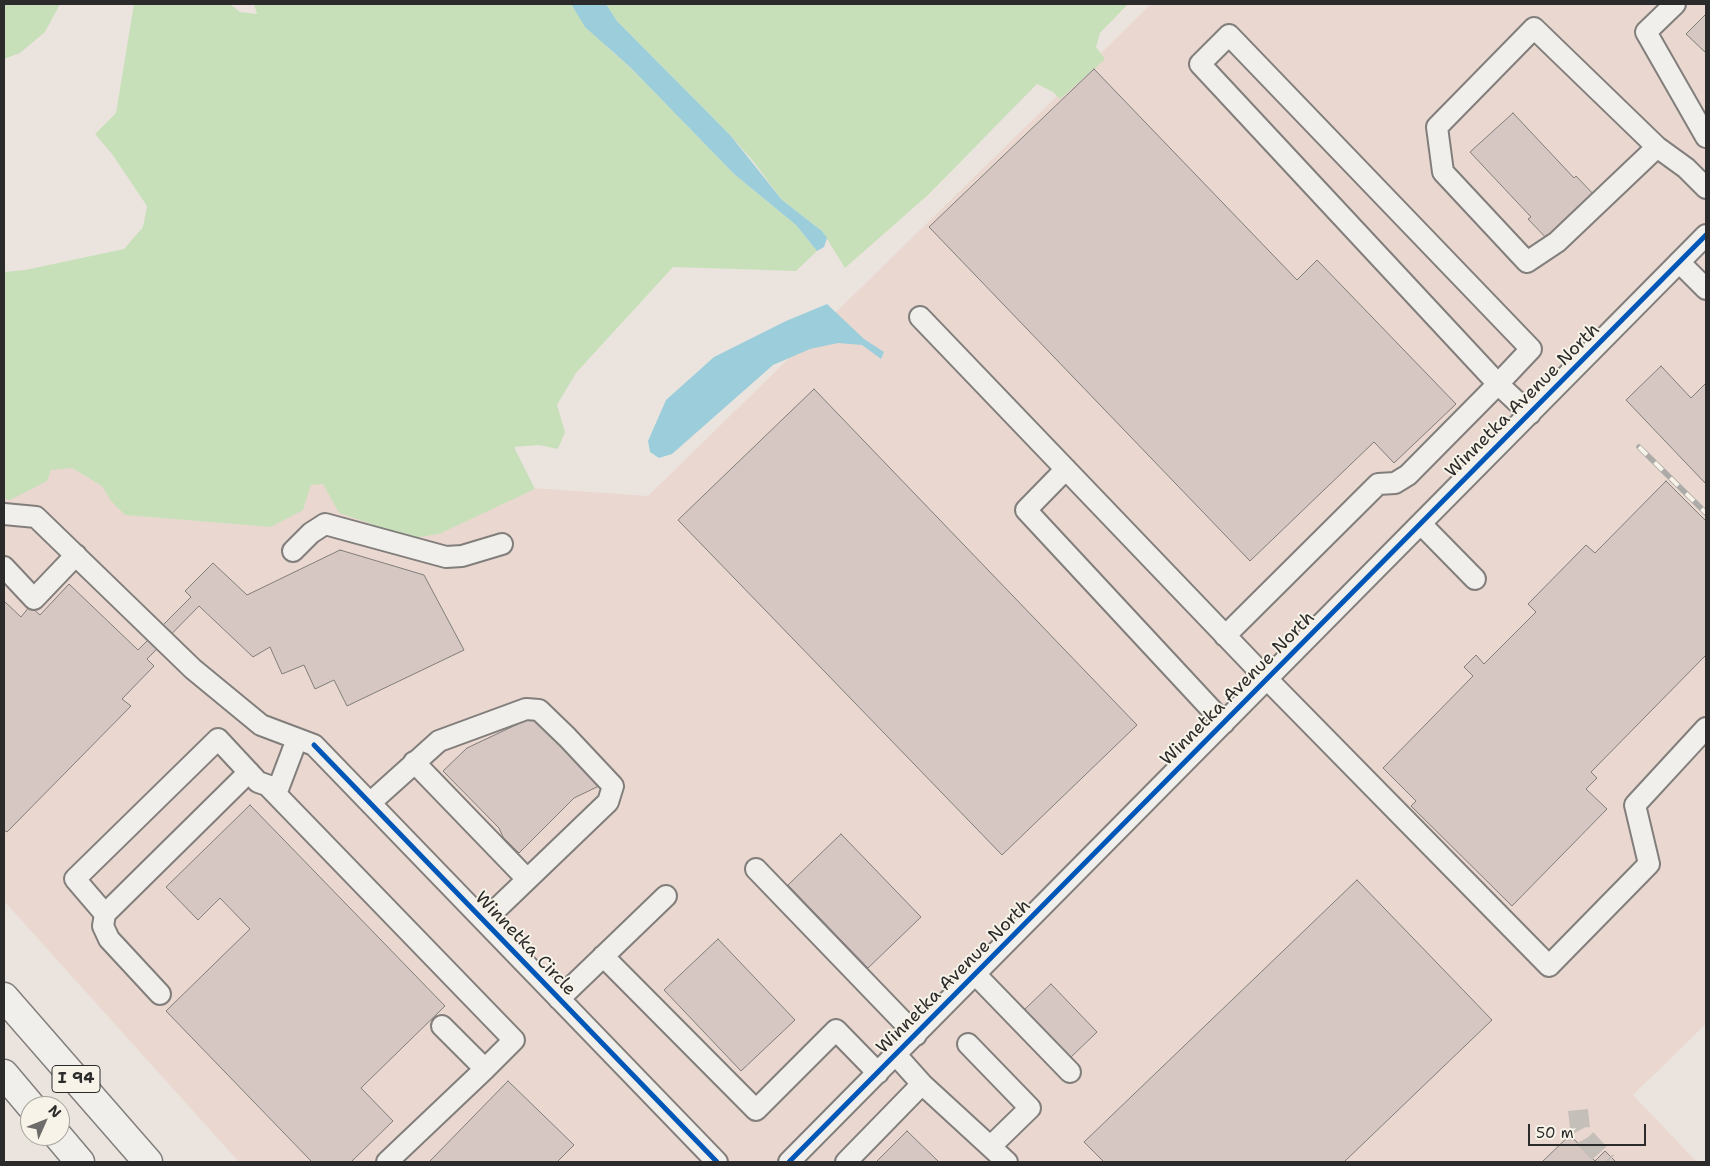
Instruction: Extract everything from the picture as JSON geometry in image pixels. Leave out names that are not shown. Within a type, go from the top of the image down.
[{"type":"highway","name":"I 94","points":[[4,997],[148,1162]]},
{"type":"highway","name":"I 94","points":[[4,1074],[23,1096]]},
{"type":"highway","points":[[66,1146],[80,1162]]},
{"type":"street","points":[[1675,4],[1646,32],[1706,137]]},
{"type":"street","points":[[1656,147],[1557,242],[1527,262],[1443,172],[1437,127],[1534,28],[1656,147],[1686,168],[1706,188]]},
{"type":"street","points":[[1225,636],[1378,484],[1395,483],[1408,475],[1498,384],[1530,349],[1229,35],[1200,64],[1498,384],[1530,414]]},
{"type":"street","name":"Winnetka Avenue North","points":[[789,1162],[1706,235]]},
{"type":"street","points":[[1679,262],[1706,289]]},
{"type":"street","points":[[920,317],[1267,680],[1549,966],[1649,864],[1635,805],[1706,728]]},
{"type":"street","points":[[1066,469],[1026,510],[1224,723]]},
{"type":"street","points":[[4,514],[36,517],[193,669],[261,725],[306,742],[278,790],[258,782],[218,738],[75,879],[105,914]]},
{"type":"street","points":[[293,551],[311,533],[325,524],[446,557],[462,556],[502,544]]},
{"type":"street","points":[[1421,524],[1475,579]]},
{"type":"street","points":[[4,567],[34,599],[76,555]]},
{"type":"street","points":[[370,803],[439,741],[526,708],[540,710],[567,737],[612,786],[608,802],[484,921]]},
{"type":"street","name":"Winnetka Circle","points":[[306,742],[370,803],[716,1162]]},
{"type":"street","points":[[414,762],[527,879]]},
{"type":"street","points":[[160,994],[109,939],[103,926],[105,914],[249,772]]},
{"type":"street","points":[[268,786],[514,1040],[387,1162]]},
{"type":"street","points":[[756,869],[916,1035]]},
{"type":"street","points":[[559,999],[666,896]]},
{"type":"street","points":[[603,956],[756,1110],[836,1030],[878,1073]]},
{"type":"street","points":[[976,975],[1070,1072]]},
{"type":"street","points":[[442,1026],[485,1069]]},
{"type":"street","points":[[968,1044],[1030,1108],[991,1146]]},
{"type":"street","points":[[896,1055],[922,1084],[1007,1162]]},
{"type":"street","points":[[846,1162],[922,1084]]},
{"type":"shaded area","points":[[1151,4],[1706,4],[1706,1024],[1633,1095],[1697,1162],[239,1162],[4,901],[4,465],[17,452],[648,496]]},
{"type":"green space","points":[[4,4],[60,4],[45,32],[20,53],[4,59]]},
{"type":"green space","points":[[134,4],[230,4],[240,12],[257,14],[254,4],[571,4],[609,49],[631,68],[734,174],[796,225],[817,251],[796,271],[673,267],[576,373],[557,405],[565,432],[558,449],[539,445],[514,447],[535,489],[439,534],[413,538],[384,533],[372,524],[339,513],[323,484],[311,485],[303,510],[271,527],[125,515],[111,501],[102,486],[72,468],[51,470],[47,481],[10,500],[4,499],[4,272],[25,270],[124,249],[143,227],[147,206],[112,154],[95,134],[116,113]]},
{"type":"green space","points":[[606,4],[1128,4],[1100,33],[1096,47],[1105,59],[1060,99],[1053,92],[1037,84],[928,195],[845,268],[822,231],[782,200],[753,161],[731,136],[617,21]]},
{"type":"water","points":[[571,4],[606,4],[617,21],[731,136],[782,200],[822,231],[827,238],[824,247],[817,251],[796,225],[734,174],[631,68],[585,27]]},
{"type":"water","points":[[827,304],[864,339],[884,352],[881,359],[862,345],[838,343],[810,349],[773,365],[672,454],[659,458],[650,452],[648,441],[666,400],[714,357],[786,321]]},
{"type":"building","points":[[1706,14],[1706,53],[1686,34]]},
{"type":"building","points":[[1094,69],[1297,280],[1317,260],[1456,404],[1394,463],[1374,442],[1250,561],[929,227]]},
{"type":"building","points":[[1513,113],[1574,178],[1576,176],[1599,200],[1552,244],[1528,219],[1531,217],[1470,152]]},
{"type":"building","points":[[1661,366],[1691,398],[1706,383],[1706,484],[1626,400]]},
{"type":"building","points":[[814,389],[1137,725],[1002,855],[678,520]]},
{"type":"building","points":[[1666,481],[1706,521],[1706,655],[1591,772],[1597,778],[1586,789],[1607,809],[1512,906],[1411,806],[1416,801],[1383,768],[1473,676],[1464,667],[1476,655],[1484,664],[1536,612],[1528,604],[1586,545],[1595,553]]},
{"type":"building","points":[[340,550],[424,575],[464,650],[347,706],[334,680],[315,689],[304,665],[282,674],[270,647],[253,657],[199,606],[147,659],[154,666],[122,699],[131,706],[7,832],[4,830],[4,601],[21,617],[30,606],[40,615],[69,584],[138,650],[191,597],[185,591],[213,563],[247,595]]},
{"type":"building","points":[[535,716],[601,785],[574,798],[519,853],[503,837],[499,828],[443,771],[467,748]]},
{"type":"building","points":[[250,805],[445,1006],[361,1088],[393,1121],[351,1162],[312,1162],[166,1011],[250,929],[220,898],[198,920],[166,887]]},
{"type":"building","points":[[841,834],[921,917],[868,968],[788,885]]},
{"type":"building","points":[[1357,880],[1492,1020],[1344,1162],[1104,1162],[1084,1142]]},
{"type":"building","points":[[718,939],[795,1020],[741,1071],[664,990]]},
{"type":"building","points":[[1051,984],[1097,1032],[1070,1058],[1024,1010]]},
{"type":"building","points":[[508,1081],[574,1145],[557,1162],[429,1162]]},
{"type":"building","points":[[907,1131],[939,1162],[876,1162]]},
{"type":"building","points":[[1570,1135],[1595,1161],[1605,1151],[1616,1162],[1542,1162]]},
{"type":"tunnel","points":[[1578,1110],[1580,1128],[1586,1139],[1607,1162]]},
{"type":"railway","points":[[1639,447],[1706,513]]},
{"type":"cycle path","points":[[789,1162],[1706,235]]},
{"type":"cycle path","points":[[314,745],[717,1162]]}]
